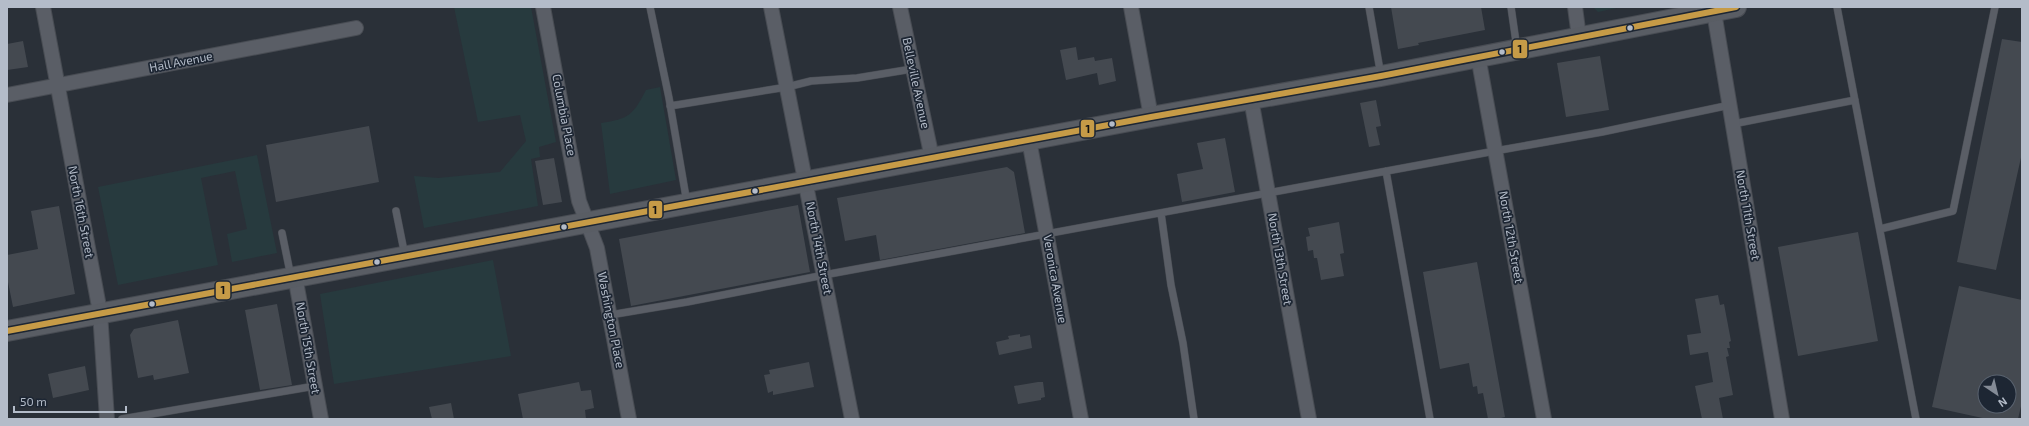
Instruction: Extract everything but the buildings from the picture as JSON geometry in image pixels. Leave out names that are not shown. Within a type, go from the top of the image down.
[{"type":"main road","points":[[7,331],[100,312],[587,223],[1151,117],[1381,76],[1736,7]]},
{"type":"street","name":"North 16th Street","points":[[43,7],[100,312],[108,419]]},
{"type":"street","name":"Columbia Place","points":[[544,7],[579,201],[587,223]]},
{"type":"street","name":"North 14th Street","points":[[770,7],[852,419]]},
{"type":"street","name":"Belleville Avenue","points":[[900,7],[932,158]]},
{"type":"street","points":[[1131,7],[1151,117]]},
{"type":"street","points":[[1575,7],[1579,38]]},
{"type":"street","name":"North 11th Street","points":[[1714,12],[1782,419]]},
{"type":"street","name":"Hall Avenue","points":[[7,95],[356,28]]},
{"type":"street","name":"North 12th Street","points":[[1478,56],[1544,419]]},
{"type":"street","name":"North 13th Street","points":[[1251,99],[1309,419]]},
{"type":"street","name":"Veronica Avenue","points":[[1030,140],[1080,419]]},
{"type":"street","name":"Washington Place","points":[[587,223],[597,248],[630,419]]},
{"type":"street","name":"North 15th Street","points":[[293,277],[321,419]]},
{"type":"lane","points":[[650,7],[670,106],[687,204]]},
{"type":"lane","points":[[1369,7],[1381,76]]},
{"type":"lane","points":[[1511,7],[1518,49]]},
{"type":"lane","points":[[1837,7],[1916,419]]},
{"type":"lane","points":[[1880,229],[1953,211],[1995,7]]},
{"type":"lane","points":[[670,106],[786,87],[811,81],[851,79],[912,69]]},
{"type":"lane","points":[[1733,124],[1855,100]]},
{"type":"lane","points":[[610,315],[1610,131],[1730,105]]},
{"type":"lane","points":[[1386,171],[1430,419]]},
{"type":"lane","points":[[396,211],[405,256]]},
{"type":"lane","points":[[1161,213],[1170,285],[1183,343],[1194,419]]},
{"type":"lane","points":[[282,233],[293,277]]},
{"type":"lane","points":[[122,419],[315,386]]},
{"type":"green space","points":[[454,7],[531,7],[556,142],[539,147],[540,157],[531,159],[538,206],[424,228],[414,176],[438,178],[500,172],[526,141],[520,115],[478,122]]},
{"type":"green space","points":[[1593,7],[1621,7],[1598,12]]},
{"type":"green space","points":[[660,87],[676,180],[610,194],[601,123],[618,120],[629,114],[637,105],[646,90]]},
{"type":"green space","points":[[257,155],[277,253],[232,262],[227,234],[247,229],[235,171],[201,178],[218,265],[118,285],[98,187]]},
{"type":"green space","points":[[493,260],[511,356],[334,384],[320,294]]},
{"type":"transit line","name":"1","points":[[7,331],[1151,117],[1381,76],[1736,7]]}]
